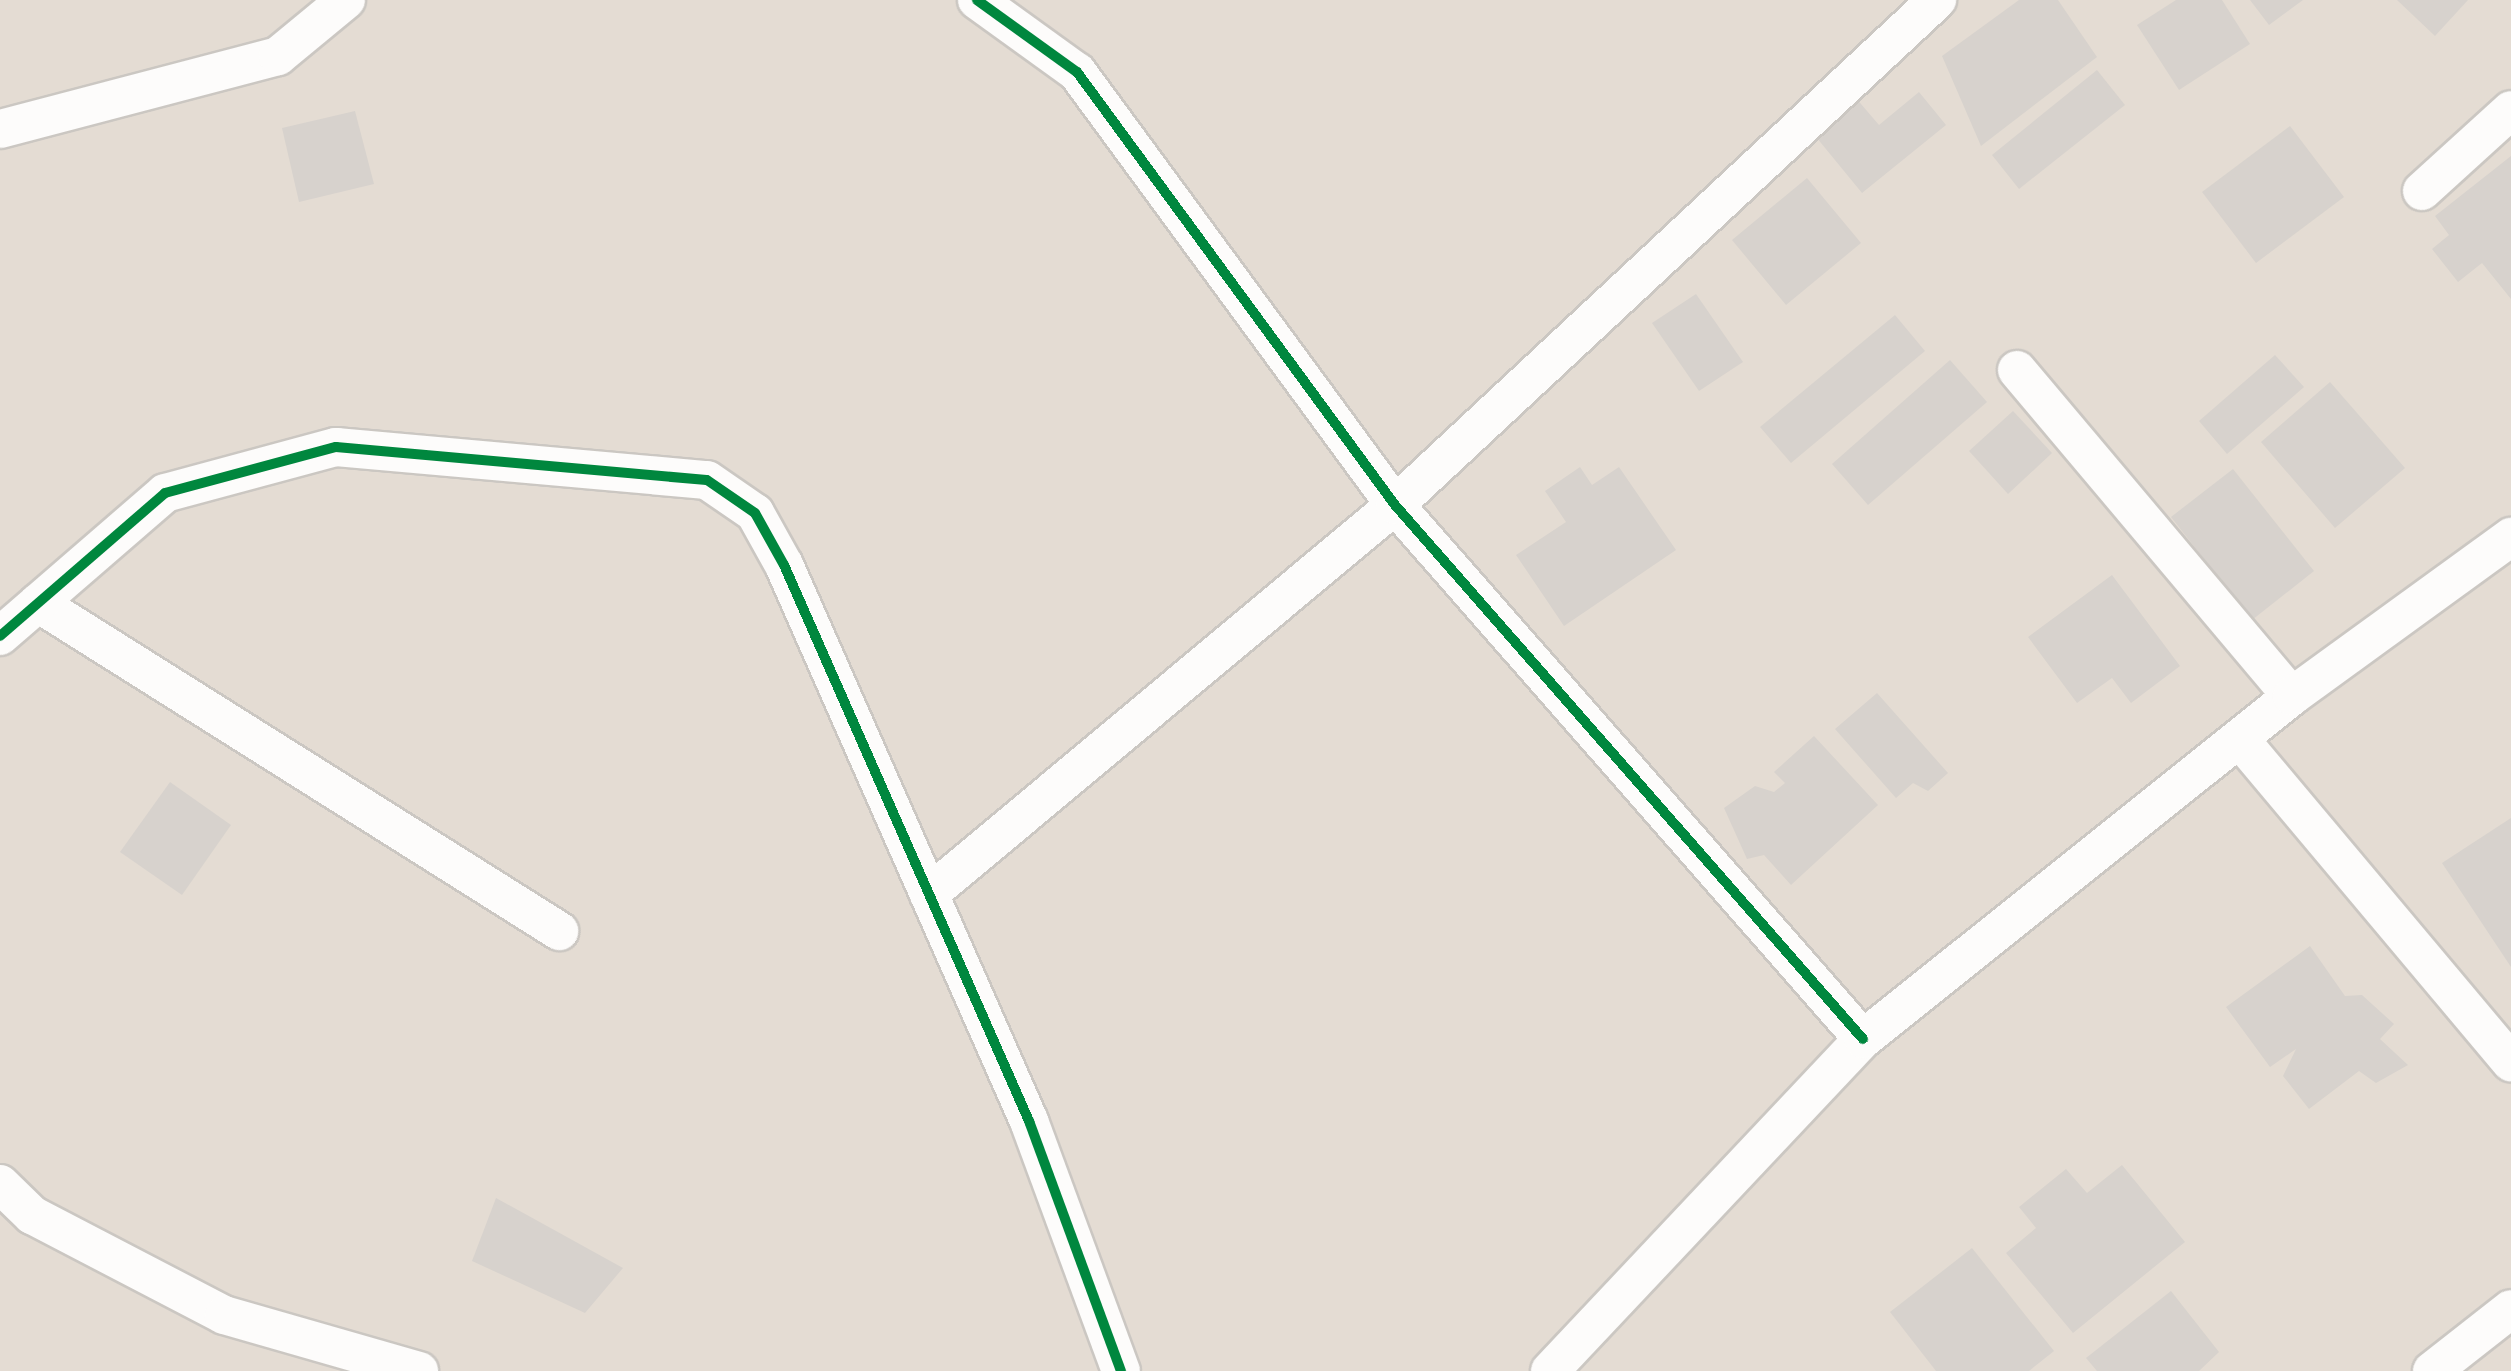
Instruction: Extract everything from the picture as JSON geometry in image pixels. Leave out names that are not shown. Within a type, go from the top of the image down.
[{"type":"street","points":[[0,129],[278,56],[346,0]]},
{"type":"street","points":[[977,0],[1077,72],[1394,505],[1863,1039]]},
{"type":"street","points":[[929,894],[1394,505],[1937,0]]},
{"type":"street","points":[[2422,191],[2511,110]]},
{"type":"street","points":[[2017,370],[2292,696]]},
{"type":"street","points":[[0,636],[165,493],[336,447],[707,480],[755,513],[784,565],[1029,1121],[1122,1371]]},
{"type":"street","points":[[1550,1371],[1863,1039],[2243,743],[2292,696],[2511,537]]},
{"type":"street","points":[[38,603],[559,931]]},
{"type":"street","points":[[2243,743],[2511,1062]]},
{"type":"street","points":[[0,1184],[32,1215],[224,1315],[419,1371]]},
{"type":"street","points":[[2432,1371],[2511,1309]]},
{"type":"shaded area","points":[[0,0],[2511,0],[2511,1371],[0,1371]]},
{"type":"building","points":[[2019,0],[2058,0],[2097,57],[1981,146],[1942,56]]},
{"type":"building","points":[[2176,0],[2222,0],[2250,44],[2179,90],[2137,25]]},
{"type":"building","points":[[2250,0],[2303,0],[2269,25]]},
{"type":"building","points":[[2397,0],[2468,0],[2435,36]]},
{"type":"building","points":[[2097,70],[2125,105],[2019,189],[1992,155]]},
{"type":"building","points":[[1919,92],[1946,125],[1862,193],[1812,132],[1855,97],[1879,125]]},
{"type":"building","points":[[355,111],[374,184],[299,202],[282,128]]},
{"type":"building","points":[[2290,126],[2344,197],[2256,263],[2202,192]]},
{"type":"building","points":[[2511,156],[2511,299],[2482,263],[2458,282],[2432,249],[2449,235],[2435,216]]},
{"type":"building","points":[[1807,178],[1861,243],[1786,305],[1732,240]]},
{"type":"building","points":[[1696,294],[1743,362],[1699,391],[1652,323]]},
{"type":"building","points":[[1895,315],[1925,351],[1791,463],[1760,427]]},
{"type":"building","points":[[2275,355],[2304,387],[2227,454],[2199,421]]},
{"type":"building","points":[[1950,360],[1987,402],[1868,505],[1832,464]]},
{"type":"building","points":[[2330,382],[2405,468],[2335,528],[2261,442]]},
{"type":"building","points":[[2013,411],[2052,453],[2008,494],[1969,451]]},
{"type":"building","points":[[1580,467],[1592,485],[1619,467],[1676,550],[1564,626],[1516,555],[1566,522],[1545,491]]},
{"type":"building","points":[[2233,469],[2314,571],[2252,620],[2171,517]]},
{"type":"building","points":[[2112,575],[2180,666],[2131,703],[2112,678],[2077,703],[2028,637]]},
{"type":"building","points":[[1877,693],[1948,773],[1928,791],[1913,783],[1896,798],[1835,729]]},
{"type":"building","points":[[1814,736],[1878,805],[1791,885],[1764,855],[1747,859],[1724,808],[1755,786],[1774,792],[1785,783],[1774,772]]},
{"type":"building","points":[[170,782],[231,825],[182,895],[120,852]]},
{"type":"building","points":[[2511,818],[2511,967],[2442,863]]},
{"type":"building","points":[[2310,946],[2345,996],[2362,995],[2394,1024],[2380,1039],[2408,1065],[2376,1083],[2359,1071],[2309,1109],[2283,1076],[2296,1049],[2270,1067],[2226,1007]]},
{"type":"building","points":[[2122,1165],[2185,1242],[2073,1333],[2006,1253],[2036,1228],[2019,1207],[2066,1169],[2087,1193]]},
{"type":"building","points":[[496,1198],[623,1268],[585,1313],[472,1261]]},
{"type":"building","points":[[1972,1248],[2054,1351],[2029,1371],[1936,1371],[1890,1312]]},
{"type":"building","points":[[2171,1291],[2219,1352],[2199,1371],[2097,1371],[2086,1358]]},
{"type":"cycle path","points":[[977,0],[1077,72],[1395,505],[1863,1039]]},
{"type":"cycle path","points":[[0,636],[165,493],[336,447],[707,480],[755,513],[784,565],[1029,1121],[1121,1371]]}]
